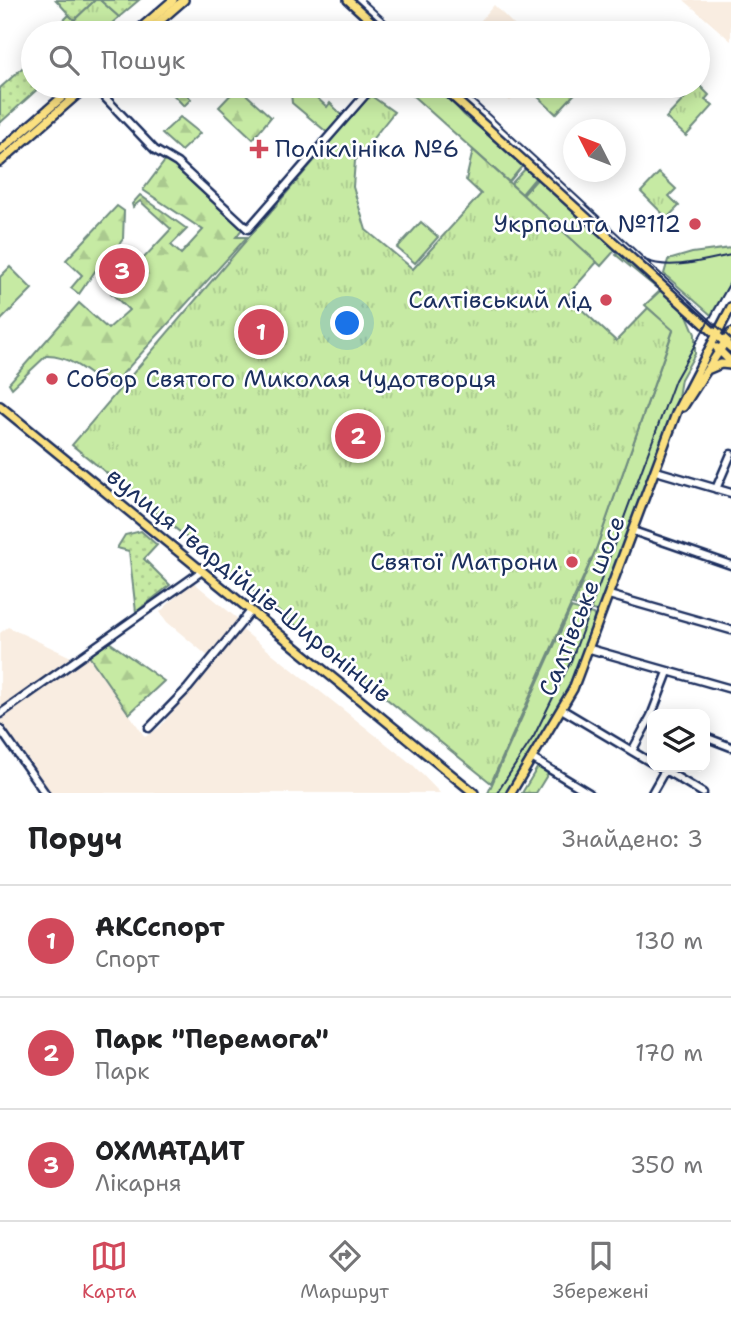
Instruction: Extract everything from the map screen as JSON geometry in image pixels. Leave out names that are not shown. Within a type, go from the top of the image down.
[{"type":"main road","points":[[149,21],[173,0]]},
{"type":"main road","points":[[160,21],[184,0]]},
{"type":"main road","points":[[348,0],[371,21]]},
{"type":"main road","points":[[0,151],[61,98]]},
{"type":"main road","points":[[0,162],[73,98]]},
{"type":"main road","points":[[454,98],[709,328],[719,351],[731,363]]},
{"type":"main road","name":"Салтівське шосе","points":[[511,793],[563,710],[590,649],[672,426],[731,307]]},
{"type":"main road","name":"Салтівське шосе","points":[[672,426],[719,351],[728,345],[731,333]]},
{"type":"main road","points":[[714,338],[728,345]]},
{"type":"main road","points":[[707,370],[731,363]]},
{"type":"main road","name":"вулиця Гвардійців-Широнінців","points":[[0,406],[474,793]]},
{"type":"street","points":[[105,98],[155,150],[177,163],[248,229],[363,98]]},
{"type":"street","points":[[716,489],[731,454]]},
{"type":"street","points":[[656,471],[731,493]]},
{"type":"street","points":[[633,531],[731,565]]},
{"type":"street","points":[[0,714],[202,571]]},
{"type":"street","points":[[610,595],[731,630]]},
{"type":"street","points":[[149,728],[188,688],[251,611]]},
{"type":"street","points":[[590,649],[731,690]]},
{"type":"street","points":[[655,709],[668,672]]},
{"type":"street","points":[[563,710],[647,760]]},
{"type":"street","points":[[632,751],[647,725]]},
{"type":"street","points":[[0,729],[45,793]]},
{"type":"street","points":[[710,739],[731,747]]},
{"type":"street","points":[[533,759],[589,793]]},
{"type":"street","points":[[652,793],[660,772]]},
{"type":"street","points":[[669,772],[703,793]]},
{"type":"shaded area","points":[[684,0],[731,0],[731,41]]},
{"type":"shaded area","points":[[494,5],[510,21],[480,21]]},
{"type":"shaded area","points":[[192,581],[239,620],[209,657],[167,622],[160,612]]},
{"type":"shaded area","points":[[8,627],[71,657],[0,710],[0,633]]},
{"type":"shaded area","points":[[240,628],[413,765],[440,793],[45,793],[0,729],[0,714],[87,652],[145,737],[160,727]]},
{"type":"green space","points":[[56,0],[95,0],[74,20]]},
{"type":"green space","points":[[95,0],[100,0],[119,17],[114,21],[74,20]]},
{"type":"green space","points":[[100,0],[139,0],[119,17]]},
{"type":"green space","points":[[69,15],[75,21],[63,21]]},
{"type":"green space","points":[[21,69],[21,98],[28,98],[0,123],[0,88]]},
{"type":"green space","points":[[176,98],[191,99],[184,106]]},
{"type":"green space","points":[[228,98],[250,98],[271,117],[253,139],[219,107]]},
{"type":"green space","points":[[292,98],[317,98],[327,107],[330,103],[343,116],[329,134],[292,103]]},
{"type":"green space","points":[[367,98],[374,98],[394,112],[355,161],[353,187],[366,230],[413,269],[481,194],[466,180],[473,150],[597,262],[567,296],[616,341],[648,308],[673,330],[596,549],[491,783],[72,445]]},
{"type":"green space","points":[[415,98],[449,98],[464,115],[524,164],[509,182]]},
{"type":"green space","points":[[539,98],[571,98],[556,114]]},
{"type":"green space","points":[[685,98],[707,98],[705,100],[713,106],[686,136],[666,118]]},
{"type":"green space","points":[[180,117],[200,133],[181,151],[162,134]]},
{"type":"green space","points":[[165,161],[171,163],[242,229],[236,237],[247,237],[109,389],[72,362],[46,356],[12,388],[9,383],[79,303],[108,329],[129,310],[111,293],[171,229],[140,201],[133,207],[132,204],[140,195],[187,229],[171,245],[181,254],[203,230],[143,190]]},
{"type":"green space","points":[[527,167],[537,176],[522,194],[511,184]]},
{"type":"green space","points":[[659,173],[676,189],[669,196],[679,206],[667,218],[641,192]]},
{"type":"green space","points":[[539,177],[617,248],[601,266],[523,195]]},
{"type":"green space","points":[[117,206],[124,211],[123,239],[110,257],[105,257],[79,294],[71,288],[82,275],[66,260]]},
{"type":"green space","points":[[421,222],[438,237],[415,263],[397,248]]},
{"type":"green space","points":[[731,248],[731,281],[711,315],[664,274],[668,260],[692,253]]},
{"type":"green space","points":[[619,252],[655,284],[655,287],[616,255]]},
{"type":"green space","points":[[10,267],[32,289],[0,321],[0,277]]},
{"type":"green space","points":[[661,290],[687,315],[695,334],[695,354],[681,379],[677,403],[601,608],[596,611],[573,605],[596,549],[673,331],[645,305]]},
{"type":"green space","points":[[141,531],[157,545],[144,559],[170,585],[136,612],[129,551],[117,548],[125,535]]},
{"type":"green space","points":[[571,608],[593,614],[596,620],[567,691],[507,793],[488,793]]},
{"type":"green space","points":[[109,642],[164,681],[129,714],[89,656]]},
{"type":"green space","points":[[539,765],[549,772],[536,793],[522,793]]},
{"type":"tram line","points":[[364,0],[387,21]]},
{"type":"tram line","points":[[471,98],[731,339]]},
{"type":"tram line","points":[[645,260],[676,265],[731,255]]},
{"type":"tram line","points":[[497,793],[534,736],[571,661],[675,380],[731,281]]},
{"type":"place","name":"Поліклініка №6","points":[[259,149]]},
{"type":"place","name":"Укрпошта №112","points":[[695,224]]},
{"type":"place","name":"ОХМАТДИТ","points":[[122,271]]},
{"type":"place","name":"Салтівський лід","points":[[606,300]]},
{"type":"place","name":"АКСспорт","points":[[261,332]]},
{"type":"place","name":"Собор Святого Миколая Чудотворця","points":[[52,379]]},
{"type":"place","name":"Парк \"Перемога\"","points":[[358,436]]},
{"type":"place","name":"Святої Матрони","points":[[572,562]]}]
